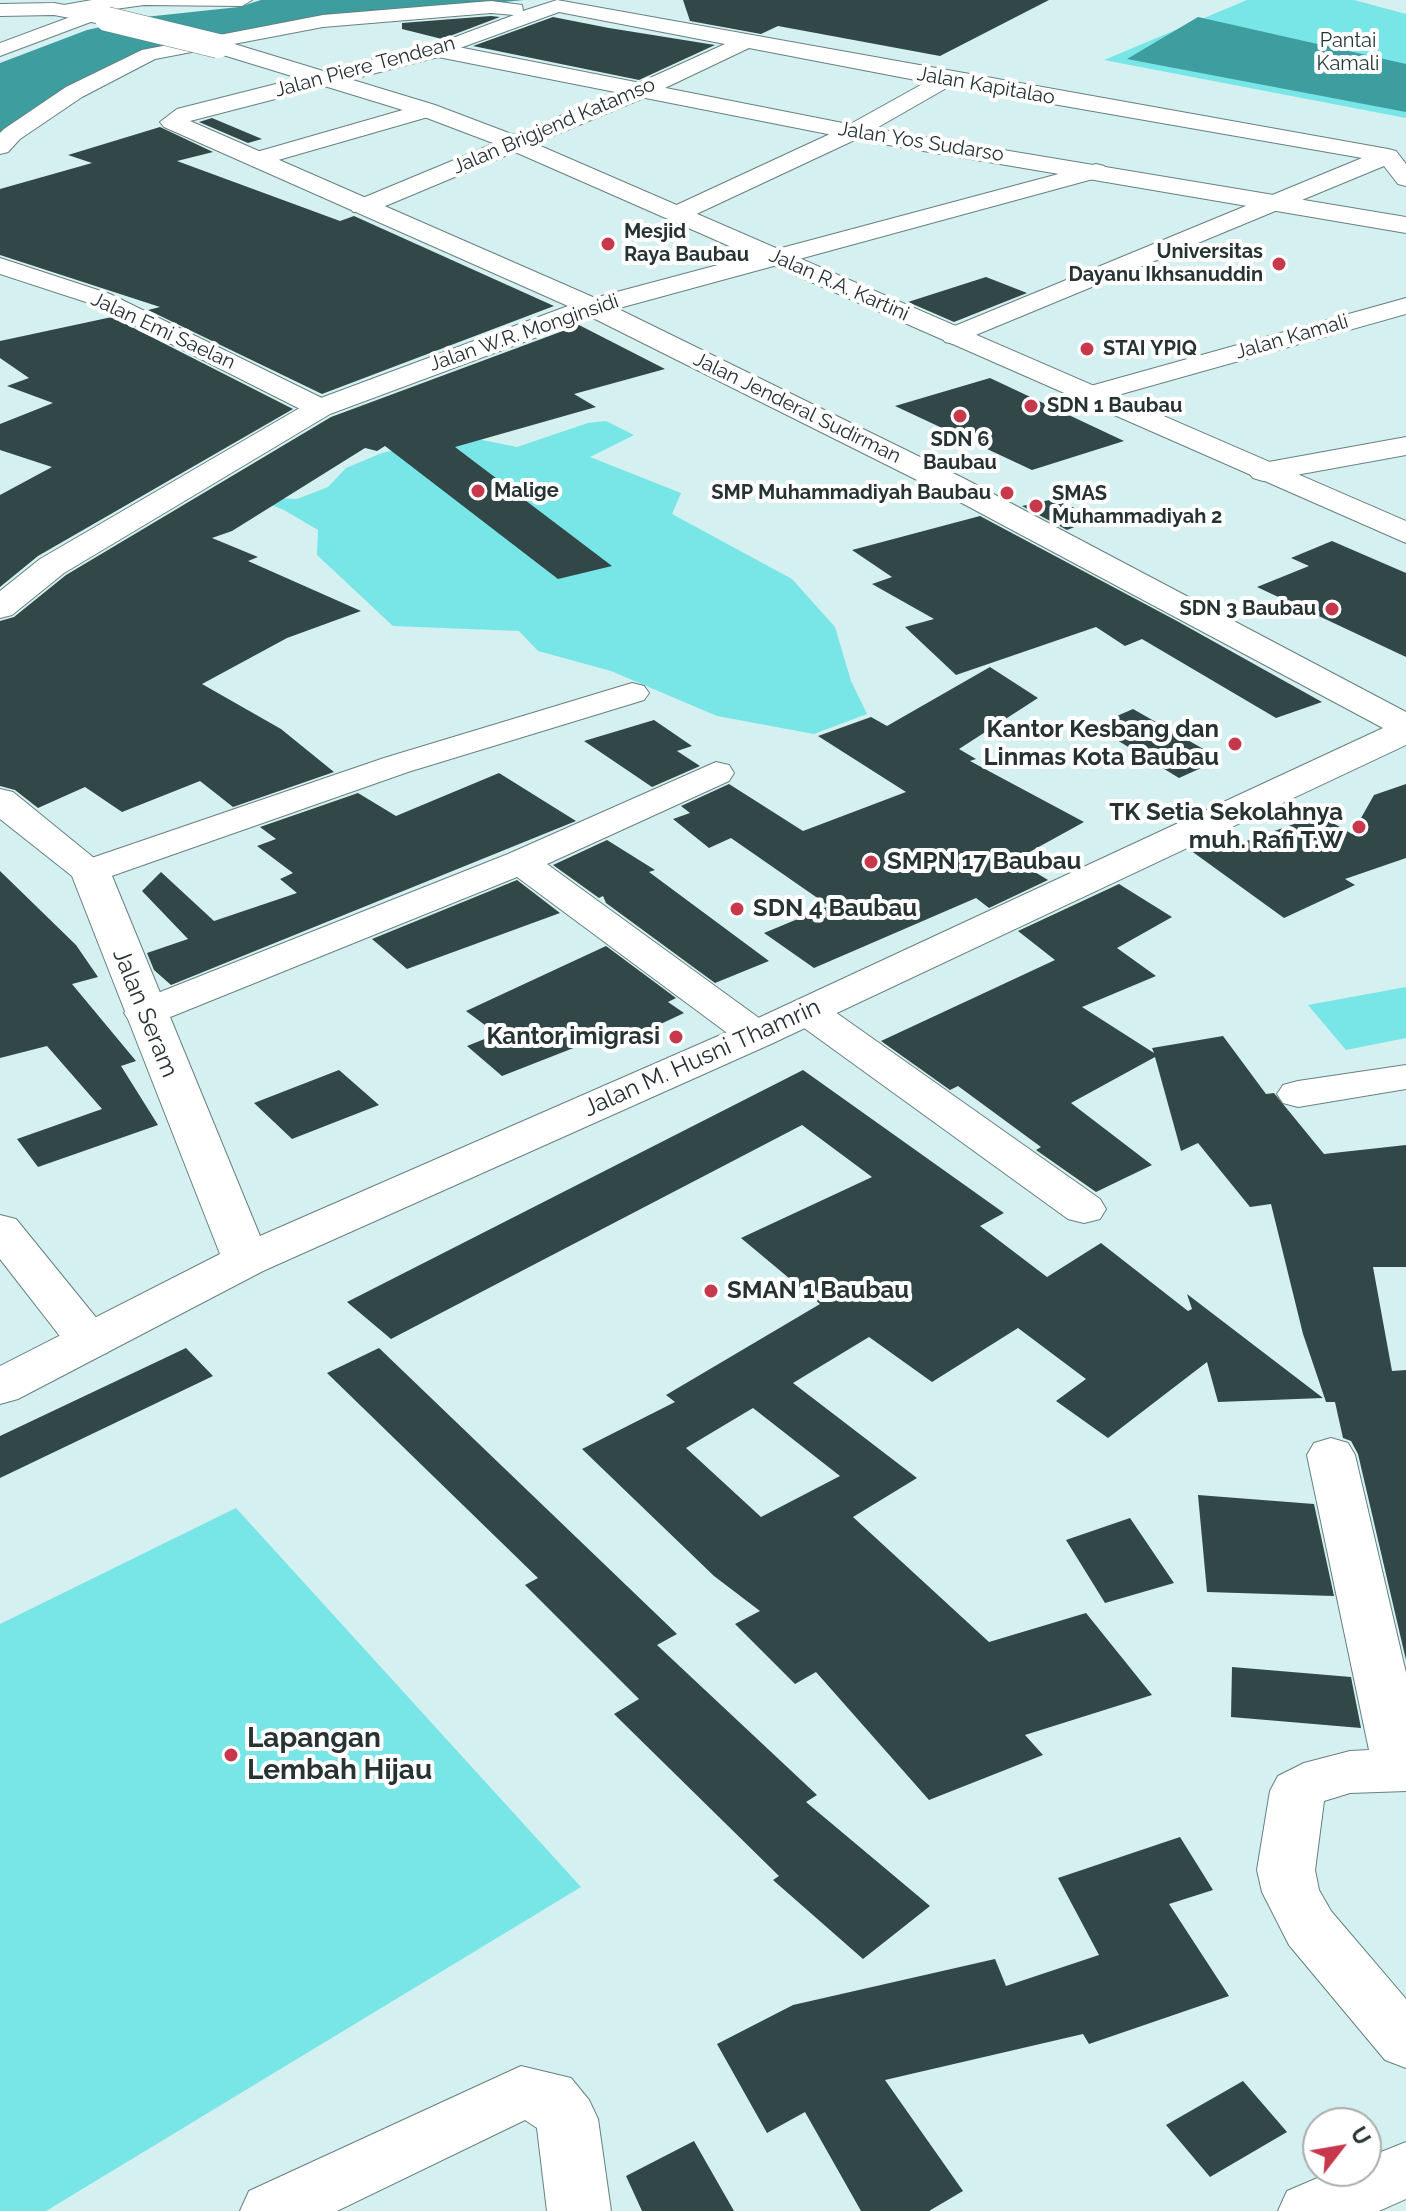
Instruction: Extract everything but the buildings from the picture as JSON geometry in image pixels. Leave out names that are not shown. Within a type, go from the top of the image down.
[{"type":"main road","points":[[0,10],[84,10],[138,0]]},
{"type":"main road","points":[[150,0],[209,3],[242,0]]},
{"type":"main road","name":"Jalan R.A. Kartini","points":[[84,10],[329,79],[427,110],[514,143],[679,213],[1086,396],[1406,533]]},
{"type":"main road","name":"Jalan Piere Tendean","points":[[172,122],[185,114],[438,50]]},
{"type":"main road","name":"Jalan Yos Sudarso","points":[[438,50],[638,92],[853,132],[1280,201],[1406,225]]},
{"type":"main road","name":"Jalan Jenderal Sudirman","points":[[172,122],[592,307],[954,486],[1406,728]]},
{"type":"main road","name":"Jalan W.R. Monginsidi","points":[[0,608],[52,566],[320,408],[592,307]]},
{"type":"main road","name":"Jalan M. Husni Thamrin","points":[[0,1387],[246,1260],[756,1035],[1406,728]]},
{"type":"main road","points":[[0,800],[90,871]]},
{"type":"main road","name":"Jalan Seram","points":[[90,871],[144,1013],[246,1260]]},
{"type":"street","name":"Jalan Kapitalao","points":[[0,147],[12,134],[74,92],[149,54],[323,21],[499,7],[547,9],[746,42],[1388,156]]},
{"type":"street","name":"Jalan Piere Tendean","points":[[438,50],[547,9]]},
{"type":"street","points":[[0,50],[84,10]]},
{"type":"street","name":"Jalan Brigjend Katamso","points":[[362,207],[638,92],[746,42]]},
{"type":"street","points":[[679,213],[853,132],[947,79]]},
{"type":"street","points":[[254,160],[427,110]]},
{"type":"street","points":[[954,336],[1388,156],[1406,179]]},
{"type":"street","name":"Jalan W.R. Monginsidi","points":[[592,307],[1096,171]]},
{"type":"street","name":"Jalan Emi Saelan","points":[[0,266],[101,299],[320,408]]},
{"type":"street","name":"Jalan Kamali","points":[[1086,396],[1404,308]]},
{"type":"street","points":[[1263,472],[1406,446]]},
{"type":"street","points":[[90,871],[396,765],[632,693]]},
{"type":"street","points":[[144,1013],[521,862],[716,773]]},
{"type":"street","points":[[521,862],[756,1035]]},
{"type":"street","points":[[807,1011],[1084,1209]]},
{"type":"street","points":[[1298,1094],[1406,1077]]},
{"type":"street","points":[[0,1229],[90,1342]]},
{"type":"street","points":[[1331,1455],[1404,1770],[1350,1772],[1304,1785],[1298,1791],[1286,1870],[1291,1892],[1310,1928],[1406,2042]]},
{"type":"street","points":[[272,2211],[521,2093],[549,2097],[567,2119],[579,2211]]},
{"type":"street","points":[[1310,2211],[1406,2170]]},
{"type":"green space","name":"Pantai Kamali","points":[[1247,0],[1354,0],[1406,14],[1406,118],[1104,60]]},
{"type":"green space","points":[[606,421],[634,435],[590,457],[681,493],[672,514],[792,579],[835,627],[851,681],[867,714],[814,734],[717,716],[611,671],[538,651],[519,631],[393,626],[317,555],[318,530],[284,510],[251,497],[297,499],[328,487],[346,468],[382,453],[462,436],[517,447],[588,423]]},
{"type":"green space","points":[[1406,987],[1406,1038],[1346,1050],[1308,1005]]},
{"type":"green space","name":"Lapangan Lembah Hijau","points":[[236,1508],[581,1887],[46,2211],[0,2211],[0,1624]]},
{"type":"shaded area","points":[[261,0],[524,0],[299,22],[145,52],[92,77],[0,133],[0,63],[87,30],[145,17],[239,7]]},
{"type":"shaded area","points":[[1198,17],[1406,64],[1406,112],[1127,59]]},
{"type":"place","name":"Mesjid Raya Baubau","points":[[608,244]]},
{"type":"place","name":"Universitas Dayanu Ikhsanuddin","points":[[1279,264]]},
{"type":"place","name":"STAI YPIQ","points":[[1087,349]]},
{"type":"place","name":"SDN 1 Baubau","points":[[1031,406]]},
{"type":"place","name":"SDN 6 Baubau","points":[[960,416]]},
{"type":"place","name":"Malige","points":[[478,491]]},
{"type":"place","name":"SMP Muhammadiyah Baubau","points":[[1007,493]]},
{"type":"place","name":"SMAS Muhammadiyah 2","points":[[1036,506]]},
{"type":"place","name":"SDN 3 Baubau","points":[[1332,609]]},
{"type":"place","name":"Kantor Kesbang dan Linmas Kota Baubau","points":[[1235,744]]},
{"type":"place","name":"TK Setia Sekolahnya muh. Rafi T.W","points":[[1359,827]]},
{"type":"place","name":"SMPN 17 Baubau","points":[[871,862]]},
{"type":"place","name":"SDN 4 Baubau","points":[[737,909]]},
{"type":"place","name":"Kantor imigrasi","points":[[676,1037]]},
{"type":"place","name":"SMAN 1 Baubau","points":[[711,1291]]},
{"type":"place","name":"Lapangan Lembah Hijau","points":[[231,1755]]}]
